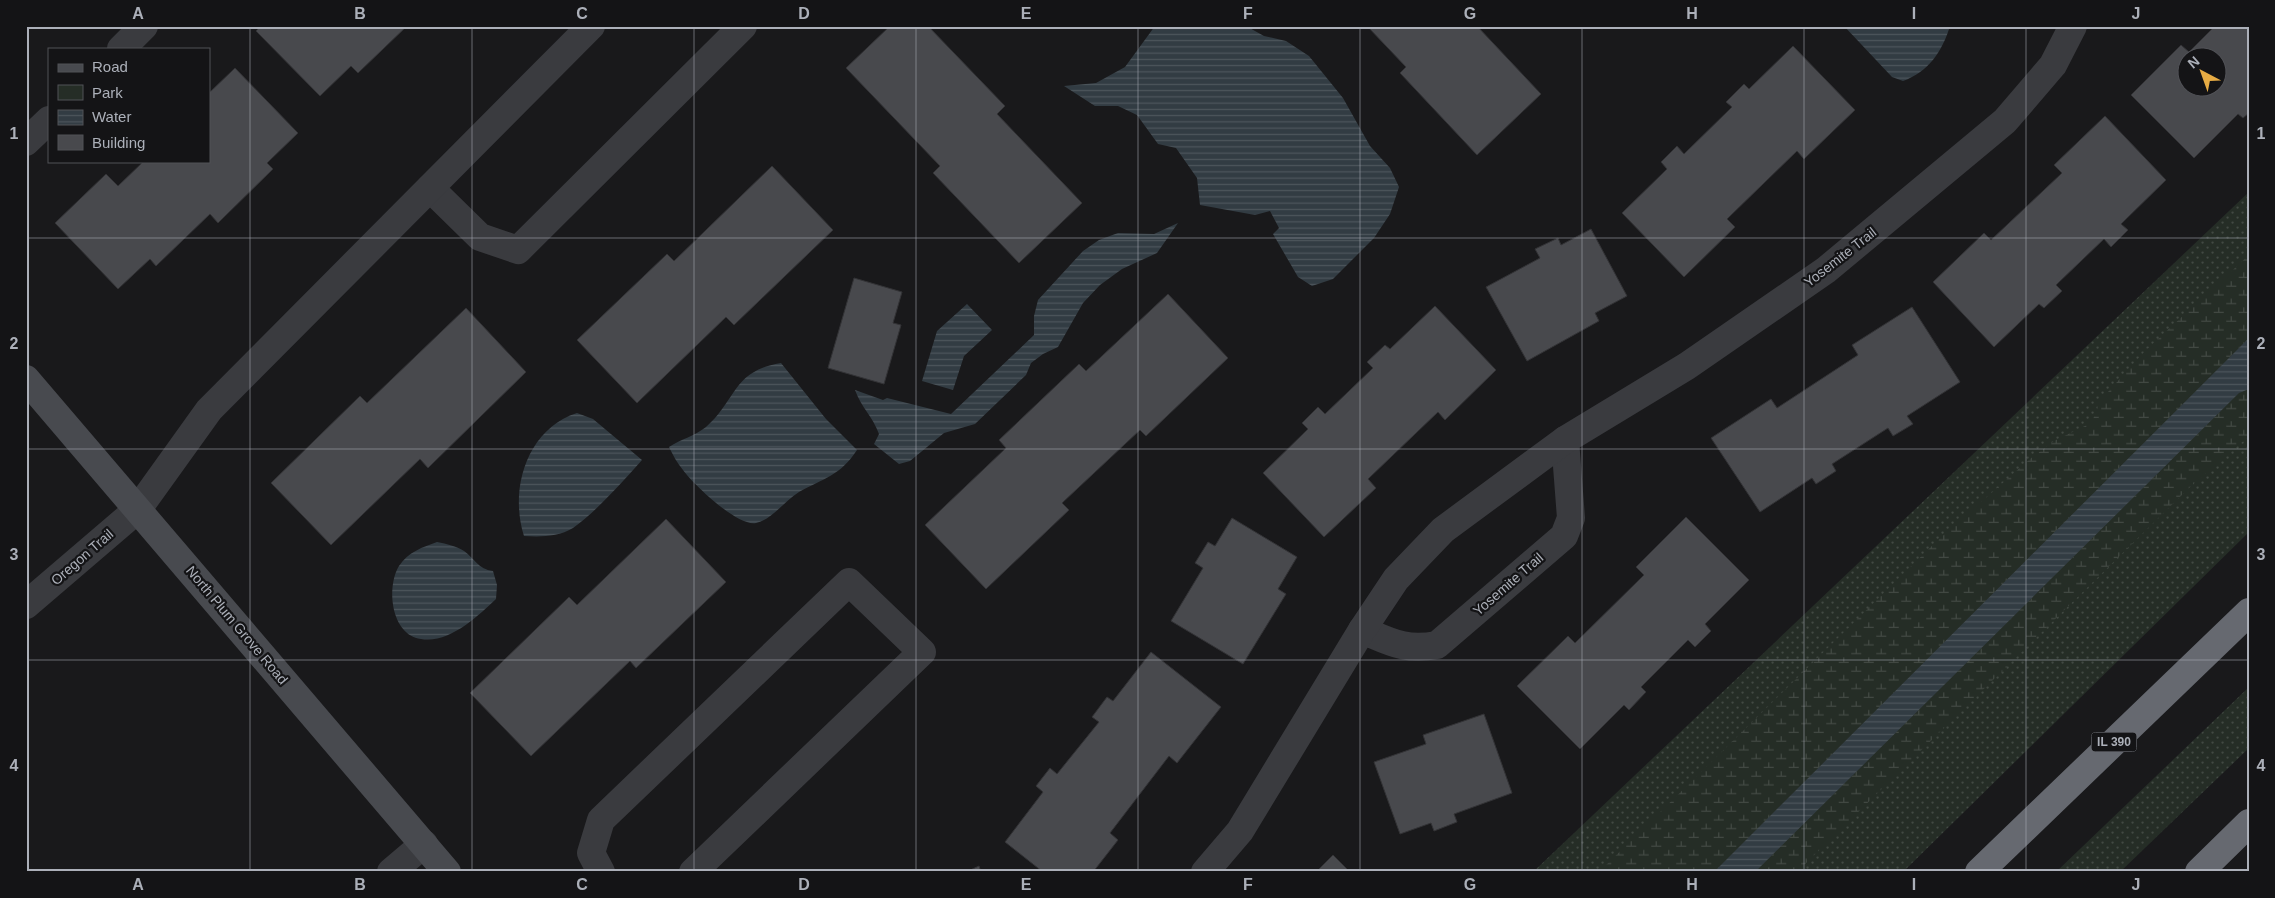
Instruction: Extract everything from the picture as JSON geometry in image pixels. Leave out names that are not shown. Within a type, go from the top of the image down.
[{"type":"highway","name":"IL 390","points":[[1979,872],[2249,612]]},
{"type":"highway","points":[[2199,872],[2249,823]]},
{"type":"street","points":[[122,48],[144,26]]},
{"type":"street","name":"Oregon Trail","points":[[26,605],[138,509],[209,410],[591,26]]},
{"type":"street","points":[[430,188],[480,237],[518,250],[743,26]]},
{"type":"street","name":"Yosemite Trail","points":[[1204,872],[1240,831],[1362,630],[1396,579],[1444,530],[1565,440],[1687,366],[1826,270],[1930,186],[2005,121],[2053,65],[2073,26]]},
{"type":"street","points":[[26,142],[48,121]]},
{"type":"street","name":"North Plum Grove Road","points":[[26,379],[447,872]]},
{"type":"street","name":"Yosemite Trail","points":[[1362,630],[1394,643],[1417,649],[1437,645],[1564,536],[1571,518],[1565,440]]},
{"type":"street","points":[[601,872],[591,853],[601,820],[850,582],[922,652],[693,872]]},
{"type":"street","points":[[391,872],[424,844]]},
{"type":"green space","points":[[2249,192],[2249,532],[1903,872],[1533,872]]},
{"type":"green space","points":[[2249,255],[2249,338],[1715,872],[1599,872],[1938,540],[2030,459],[2054,441],[2089,424],[2097,413],[2098,403],[2146,350]]},
{"type":"green space","points":[[2249,389],[2249,436],[2189,488],[1797,872],[1755,872],[2239,393]]},
{"type":"green space","points":[[2249,687],[2249,748],[2120,872],[2056,872]]},
{"type":"water","points":[[1155,26],[1246,26],[1264,36],[1286,41],[1309,56],[1343,98],[1370,146],[1390,168],[1399,187],[1390,214],[1374,238],[1333,279],[1312,286],[1298,277],[1273,234],[1279,228],[1270,211],[1255,215],[1200,205],[1197,178],[1176,148],[1158,144],[1137,115],[1118,106],[1095,106],[1064,86],[1096,83],[1125,67]]},
{"type":"water","points":[[1844,26],[1950,26],[1943,44],[1933,60],[1920,72],[1903,81],[1892,77]]},
{"type":"water","points":[[1178,223],[1157,253],[1122,269],[1100,285],[1083,303],[1058,347],[1043,354],[1031,363],[1026,375],[975,424],[944,433],[910,461],[899,464],[874,444],[879,434],[855,390],[883,400],[887,398],[951,414],[1034,335],[1034,316],[1038,300],[1083,251],[1099,240],[1118,233],[1154,234]]},
{"type":"water","points":[[967,304],[992,330],[964,356],[953,390],[922,381],[937,331]]},
{"type":"water","points":[[2249,338],[2249,389],[2239,393],[1755,872],[1714,872]]},
{"type":"water","points":[[781,363],[826,419],[857,450],[851,459],[838,471],[799,492],[768,518],[756,523],[748,522],[728,512],[706,494],[688,476],[675,459],[669,447],[706,427],[724,407],[737,388],[753,373],[765,367]]},
{"type":"water","points":[[577,413],[593,419],[642,460],[600,505],[573,528],[555,535],[524,536],[520,518],[519,499],[526,463],[534,447],[546,432],[560,421]]},
{"type":"water","points":[[437,542],[461,549],[480,566],[493,571],[497,585],[496,599],[472,620],[452,633],[432,639],[421,639],[411,636],[397,620],[392,597],[393,586],[399,566],[407,557],[421,548]]},
{"type":"building","points":[[261,26],[407,26],[358,73],[351,66],[320,96],[256,31]]},
{"type":"building","points":[[890,26],[928,26],[1005,106],[997,114],[1082,203],[1019,263],[933,173],[940,166],[846,68]]},
{"type":"building","points":[[1367,26],[1477,26],[1541,94],[1477,155],[1400,73],[1406,67]]},
{"type":"building","points":[[2215,26],[2249,26],[2249,113],[2243,118],[2238,114],[2194,158],[2131,95],[2178,48],[2178,98],[2228,98],[2228,48],[2193,48]]},
{"type":"building","points":[[1793,46],[1855,110],[1804,159],[1797,151],[1727,219],[1735,227],[1684,277],[1622,213],[1667,169],[1661,162],[1677,146],[1684,154],[1732,107],[1726,102],[1744,84],[1749,89]]},
{"type":"building","points":[[235,68],[298,133],[267,163],[273,169],[218,223],[210,214],[156,266],[150,259],[118,289],[55,223],[106,174],[118,186],[143,162],[210,162],[210,92]]},
{"type":"building","points":[[2105,116],[2166,180],[2121,224],[2128,230],[2111,247],[2104,239],[2056,285],[2062,291],[2044,308],[2039,304],[1994,347],[1933,282],[1984,233],[1991,240],[2062,173],[2054,165]]},
{"type":"building","points":[[772,166],[833,230],[734,325],[726,317],[637,403],[577,340],[667,254],[674,261]]},
{"type":"building","points":[[1591,229],[1627,296],[1595,313],[1599,321],[1527,361],[1486,287],[1540,258],[1535,249],[1558,238],[1561,245]]},
{"type":"building","points":[[854,278],[902,292],[893,323],[901,325],[884,384],[828,368]]},
{"type":"building","points":[[1168,294],[1228,358],[1146,436],[1140,430],[1062,503],[1069,510],[986,589],[925,525],[1006,448],[999,440],[1079,364],[1086,371]]},
{"type":"building","points":[[1435,306],[1496,370],[1445,420],[1438,412],[1368,479],[1376,488],[1324,537],[1263,473],[1308,429],[1302,423],[1318,407],[1325,414],[1373,368],[1367,362],[1385,345],[1390,349]]},
{"type":"building","points":[[1912,307],[1960,382],[1907,416],[1913,424],[1893,436],[1888,428],[1832,464],[1836,471],[1816,484],[1812,478],[1760,512],[1711,438],[1771,399],[1777,408],[1858,355],[1852,345]]},
{"type":"building","points":[[466,308],[526,372],[428,468],[420,459],[331,545],[271,483],[360,396],[367,403]]},
{"type":"building","points":[[1686,517],[1749,580],[1705,624],[1711,631],[1695,647],[1688,640],[1641,687],[1646,692],[1629,710],[1624,705],[1580,749],[1517,686],[1568,636],[1575,643],[1644,575],[1636,567]]},
{"type":"building","points":[[1232,518],[1297,557],[1278,589],[1286,594],[1243,664],[1171,621],[1203,568],[1195,563],[1208,542],[1215,546]]},
{"type":"building","points":[[666,519],[726,582],[636,668],[630,661],[531,756],[470,693],[569,597],[577,605]]},
{"type":"building","points":[[1151,652],[1221,707],[1177,763],[1169,756],[1110,833],[1118,840],[1093,872],[1043,872],[1005,842],[1043,792],[1036,786],[1050,768],[1057,774],[1099,722],[1092,717],[1107,697],[1113,701]]},
{"type":"building","points":[[1484,714],[1512,793],[1454,814],[1457,822],[1434,831],[1431,823],[1400,834],[1374,762],[1426,744],[1423,735]]},
{"type":"building","points":[[1333,855],[1350,872],[1316,872]]},
{"type":"building","points":[[979,866],[981,872],[966,872]]}]
